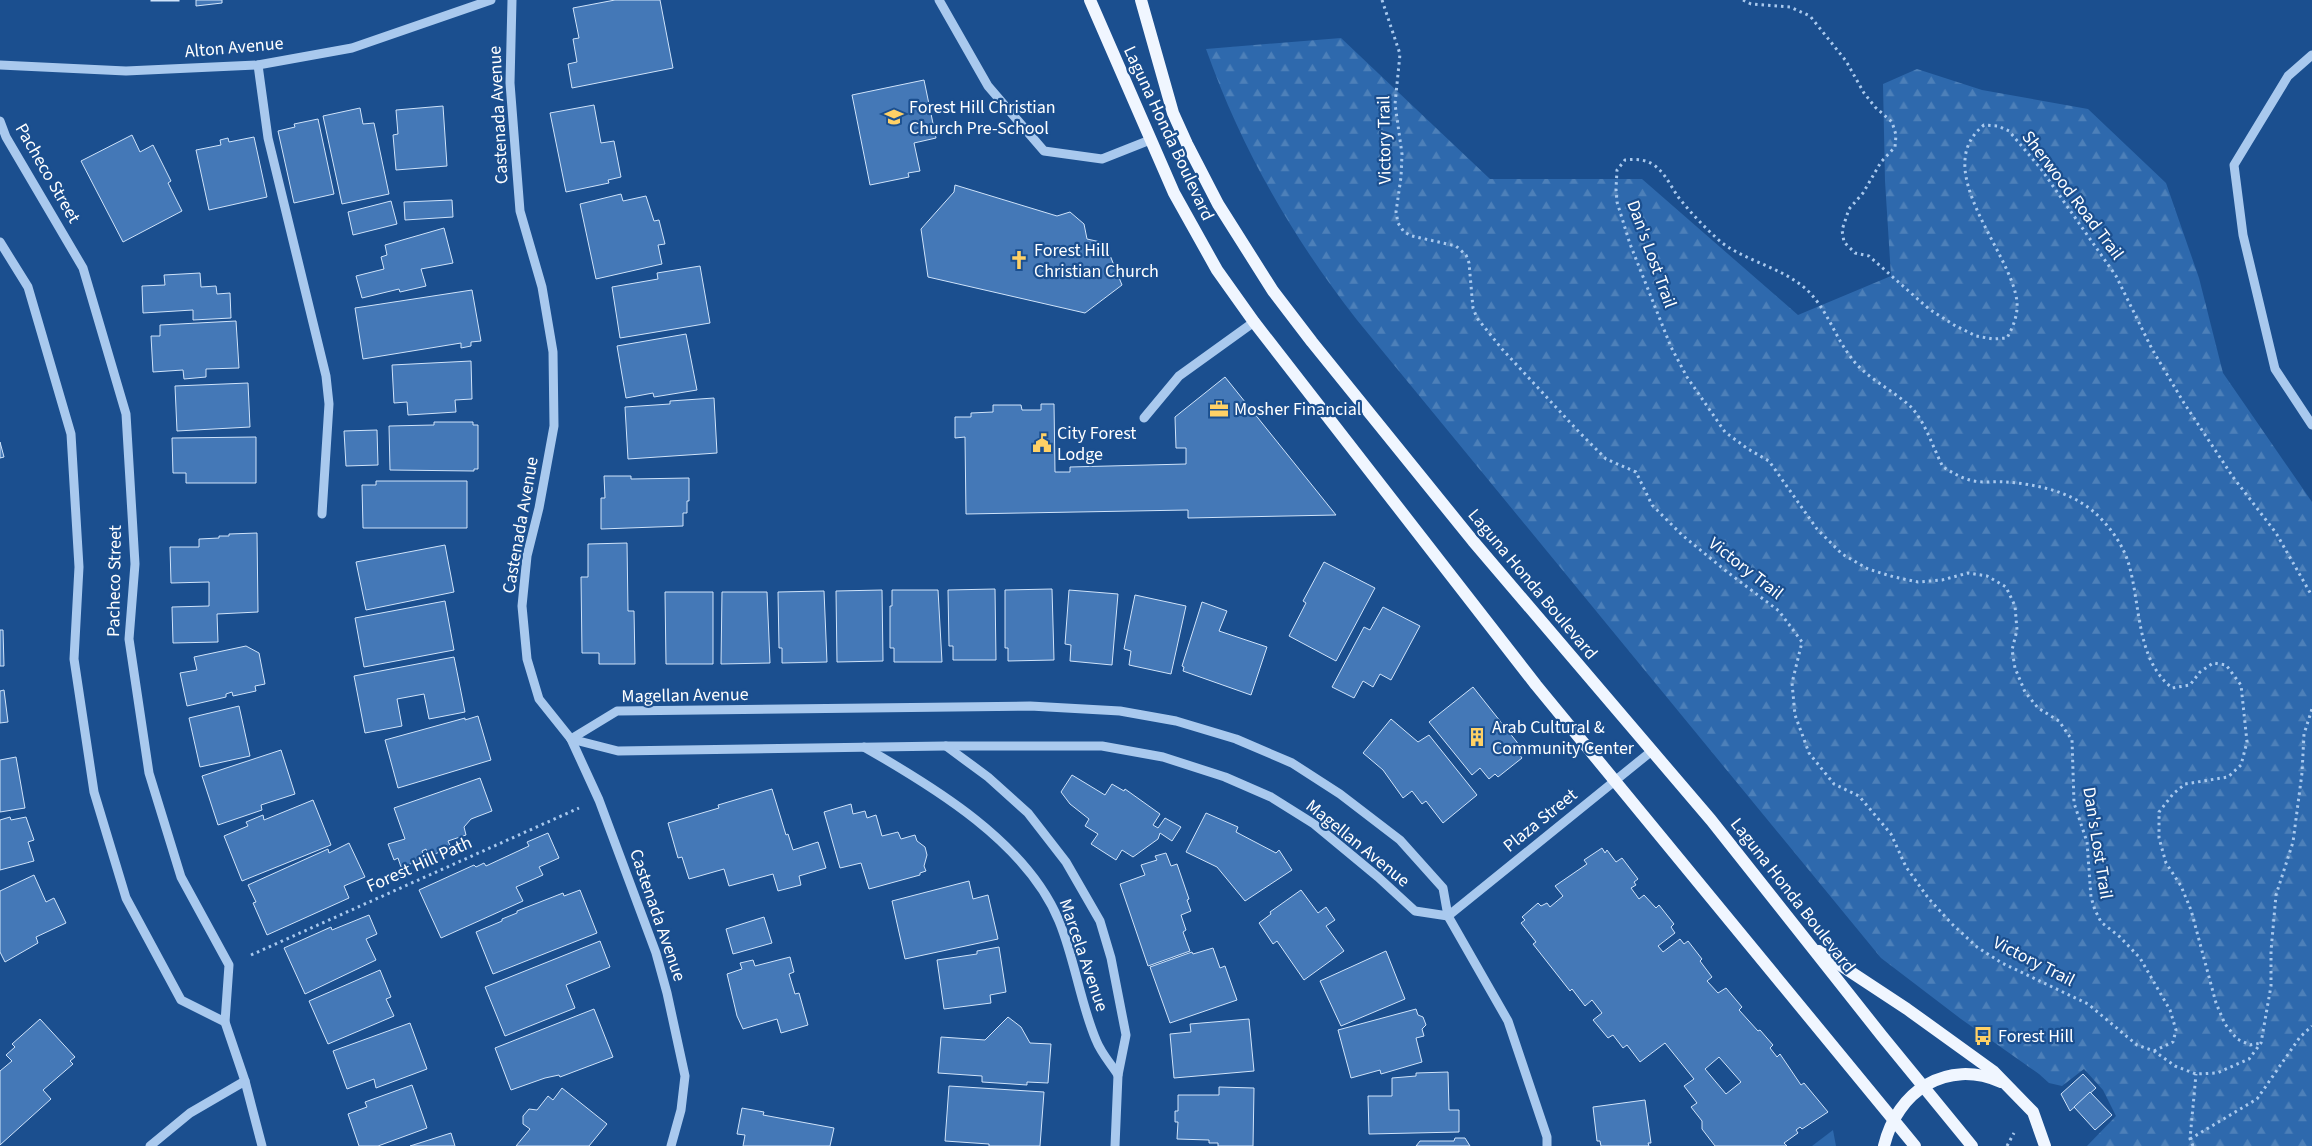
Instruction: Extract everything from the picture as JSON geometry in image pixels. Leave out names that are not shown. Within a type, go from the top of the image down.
[{"type":"main road","name":"Laguna Honda Boulevard","points":[[1090,0],[1174,193],[1217,270],[1254,322],[1524,670],[1915,1146]]},
{"type":"main road","name":"Laguna Honda Boulevard","points":[[1141,0],[1173,113],[1218,204],[1264,277],[1312,342],[1466,533],[1653,750],[1972,1146]]},
{"type":"main road","points":[[1810,946],[1875,987],[1982,1061],[2033,1112],[2045,1146]]},
{"type":"main road","points":[[1884,1146],[1893,1120],[1902,1108],[1924,1088],[1946,1075],[1974,1073],[1987,1076],[2013,1090]]},
{"type":"street","name":"Alton Avenue","points":[[0,64],[126,70],[258,65],[352,48],[491,0]]},
{"type":"street","name":"Castenada Avenue","points":[[512,0],[510,83],[520,211],[542,287],[553,352],[554,426],[527,556],[522,606],[527,659],[539,700],[571,739],[599,800],[643,913],[658,961],[676,1028],[686,1076],[681,1110],[671,1146]]},
{"type":"street","points":[[940,0],[988,86],[1044,151],[1102,159],[1150,140]]},
{"type":"street","points":[[2312,55],[2288,76],[2234,165],[2242,235],[2275,369],[2312,424]]},
{"type":"street","points":[[258,65],[268,138],[326,376],[330,404],[322,514]]},
{"type":"street","name":"Pacheco Street","points":[[0,121],[6,137],[83,268],[126,414],[134,564],[128,639],[149,772],[181,877],[229,965],[225,1022],[246,1081],[262,1146]]},
{"type":"street","name":"Pacheco Street","points":[[0,242],[28,287],[71,434],[79,567],[74,659],[94,792],[126,898],[181,1000],[225,1022]]},
{"type":"street","points":[[1144,418],[1179,376],[1254,322]]},
{"type":"street","name":"Magellan Avenue","points":[[571,739],[617,711],[1030,706],[1120,711],[1176,721],[1236,739],[1292,763],[1340,794],[1400,840],[1443,888],[1448,916],[1508,1021],[1547,1137],[1547,1146]]},
{"type":"street","name":"Magellan Avenue","points":[[571,739],[618,752],[863,747],[1102,746],[1164,757],[1225,777],[1271,797],[1314,824],[1378,877],[1415,911],[1448,916]]},
{"type":"street","name":"Marcela Avenue","points":[[945,746],[988,777],[1028,813],[1066,862],[1100,921],[1111,958],[1126,1035],[1118,1075],[1115,1146]]},
{"type":"street","name":"Marcela Avenue","points":[[863,747],[930,787],[977,820],[1046,893],[1071,954],[1086,1011],[1097,1042],[1118,1075]]},
{"type":"street","name":"Plaza Street","points":[[1448,916],[1653,750]]},
{"type":"street","points":[[150,1146],[190,1113],[246,1081]]},
{"type":"path","name":"Victory Trail","points":[[1382,0],[1400,54],[1395,104],[1402,154],[1396,212],[1398,223],[1404,232],[1412,236],[1456,246],[1466,255],[1469,263],[1473,308],[1477,318],[1502,349],[1606,459],[1636,472],[1652,505],[1682,535],[1779,611],[1802,642],[1792,682],[1795,715],[1809,753],[1834,784],[1859,796],[1891,834],[1906,867],[1929,899],[1977,947],[2002,963],[2088,1004],[2137,1046],[2154,1051],[2175,1066],[2196,1074],[2217,1073],[2249,1059],[2261,1042]]},
{"type":"path","name":"Sherwood Road Trail","points":[[1743,0],[1751,4],[1790,7],[1810,16],[1846,61],[1864,93],[1875,107],[1892,122],[1895,129],[1895,147],[1880,162],[1863,193],[1849,209],[1842,230],[1844,242],[1854,253],[1869,256],[1929,309],[1976,336],[1993,339],[2007,338],[2014,325],[2017,303],[2010,275],[1981,221],[1970,193],[1966,169],[1967,146],[1973,133],[1984,125],[1998,126],[2009,131],[2041,169],[2116,276],[2152,349],[2184,402],[2233,477],[2276,534],[2312,596]]},
{"type":"path","name":"Dan's Lost Trail","points":[[2154,1051],[2173,1042],[2176,1030],[2170,1010],[2140,958],[2102,922],[2095,910],[2091,897],[2087,842],[2074,803],[2072,740],[2059,721],[2038,708],[2015,668],[2012,650],[2016,630],[2015,606],[2006,587],[1987,576],[1968,573],[1942,580],[1918,582],[1876,572],[1848,558],[1817,529],[1769,461],[1748,449],[1725,432],[1686,377],[1630,244],[1617,202],[1617,170],[1625,160],[1637,159],[1653,165],[1667,178],[1679,197],[1697,218],[1722,242],[1789,277],[1807,290],[1829,318],[1850,358],[1911,408],[1922,423],[1943,467],[1975,481],[2032,484],[2066,494],[2093,511],[2116,537],[2129,563],[2142,635],[2150,662],[2160,678],[2172,688],[2190,685],[2200,672],[2213,663],[2226,665],[2241,685],[2247,742],[2241,765],[2228,777],[2185,784],[2173,794],[2159,812],[2160,838],[2166,862],[2181,886],[2191,910],[2216,1003],[2225,1024],[2238,1039],[2250,1045],[2261,1042]]},
{"type":"path","points":[[2261,1042],[2271,986],[2271,951],[2276,895],[2293,842],[2302,772],[2304,734],[2312,709]]},
{"type":"path","name":"Forest Hill Path","points":[[251,955],[599,800]]},
{"type":"path","points":[[2190,1139],[2257,1099],[2300,1037],[2312,1026]]},
{"type":"path","points":[[2193,1146],[2190,1139],[2196,1074]]},
{"type":"green space","points":[[1341,38],[1490,179],[1642,179],[1798,315],[1891,276],[1885,181],[1883,84],[1917,69],[1982,90],[2088,109],[2166,183],[2199,278],[2223,373],[2312,502],[2312,1146],[2087,1146],[2116,1116],[2103,1090],[2084,1069],[2062,1086],[2049,1083],[1881,958],[1357,320],[1311,257],[1270,190],[1235,121],[1206,49]]},
{"type":"green space","points":[[1833,1130],[1836,1146],[1812,1146]]},
{"type":"building","points":[[179,0],[179,1],[151,1]]},
{"type":"building","points":[[196,0],[222,0],[222,3],[196,6]]},
{"type":"building","points":[[615,0],[660,0],[673,68],[572,88],[568,64],[577,62],[573,39],[579,38],[573,8]]},
{"type":"building","name":"Forest Hill Christian Church Pre-School","points":[[924,80],[936,138],[914,143],[920,171],[908,173],[909,177],[870,185],[852,95]]},
{"type":"building","points":[[594,105],[601,143],[614,141],[621,177],[608,180],[609,183],[566,192],[550,113]]},
{"type":"building","points":[[443,106],[447,166],[396,170],[393,135],[398,134],[396,110]]},
{"type":"building","points":[[360,108],[363,124],[374,123],[389,194],[342,204],[323,116]]},
{"type":"building","points":[[318,119],[334,194],[294,203],[278,131],[295,127],[294,124]]},
{"type":"building","points":[[132,135],[140,152],[153,145],[171,181],[168,183],[182,211],[123,242],[81,161]]},
{"type":"building","points":[[254,137],[267,197],[209,210],[196,150],[221,145],[220,140],[228,138],[229,142]]},
{"type":"building","name":"Forest Hill Christian Church","points":[[955,185],[1057,216],[1070,212],[1084,224],[1087,239],[1105,243],[1122,285],[1085,313],[928,277],[921,229],[954,192]]},
{"type":"building","points":[[621,194],[623,201],[646,196],[654,221],[659,220],[665,244],[658,245],[662,264],[596,279],[580,204]]},
{"type":"building","points":[[452,200],[453,217],[405,220],[404,202]]},
{"type":"building","points":[[391,201],[397,224],[353,235],[348,212]]},
{"type":"building","points":[[444,228],[453,263],[421,269],[426,286],[400,292],[399,289],[362,298],[356,276],[384,269],[381,257],[387,255],[385,245]]},
{"type":"building","points":[[700,266],[710,323],[620,338],[612,287],[658,279],[657,273]]},
{"type":"building","points":[[200,273],[201,287],[216,286],[217,294],[230,293],[231,318],[193,320],[193,310],[143,313],[142,286],[165,285],[164,275]]},
{"type":"building","points":[[472,290],[481,341],[471,342],[471,346],[461,348],[461,343],[363,359],[355,308]]},
{"type":"building","points":[[236,321],[239,368],[206,369],[206,377],[184,379],[183,370],[153,372],[151,336],[160,336],[160,325]]},
{"type":"building","points":[[686,334],[697,390],[654,397],[653,393],[626,398],[617,346]]},
{"type":"building","points":[[471,361],[472,399],[455,400],[456,412],[408,415],[407,402],[394,403],[392,365]]},
{"type":"building","points":[[1225,377],[1336,515],[1188,518],[1188,510],[966,514],[965,437],[955,438],[955,417],[971,417],[971,413],[993,412],[993,405],[1021,405],[1022,410],[1041,410],[1041,404],[1054,404],[1055,472],[1070,472],[1070,467],[1186,464],[1186,448],[1176,448],[1175,417]]},
{"type":"building","points":[[248,383],[250,427],[177,431],[175,386]]},
{"type":"building","points":[[714,398],[717,453],[628,459],[625,407],[670,404],[670,401]]},
{"type":"building","points":[[434,422],[473,422],[473,425],[478,425],[478,469],[474,469],[474,471],[390,470],[389,426],[434,425]]},
{"type":"building","points":[[377,430],[378,465],[346,466],[344,431]]},
{"type":"building","points":[[256,437],[256,483],[186,483],[186,473],[173,473],[172,438]]},
{"type":"building","points":[[0,442],[4,457],[0,458]]},
{"type":"building","points":[[604,476],[631,476],[631,479],[689,478],[689,501],[687,501],[687,513],[683,513],[683,526],[601,529],[601,498],[605,498]]},
{"type":"building","points":[[376,481],[467,481],[467,528],[363,528],[362,485],[376,485]]},
{"type":"building","points":[[257,533],[258,612],[217,614],[218,642],[173,643],[172,607],[209,606],[209,582],[171,583],[170,547],[199,547],[199,539],[219,538],[219,536],[229,536],[229,534]]},
{"type":"building","points":[[627,543],[628,611],[634,611],[635,664],[599,664],[599,653],[582,653],[581,577],[588,577],[588,544]]},
{"type":"building","points":[[445,545],[454,592],[366,610],[356,562]]},
{"type":"building","points":[[1324,562],[1375,588],[1336,661],[1289,636],[1306,603],[1303,601]]},
{"type":"building","points":[[995,589],[996,660],[953,660],[953,646],[949,646],[948,590]]},
{"type":"building","points":[[1052,589],[1054,660],[1008,661],[1008,648],[1005,648],[1005,590]]},
{"type":"building","points":[[882,590],[883,661],[837,662],[836,591]]},
{"type":"building","points":[[892,590],[938,590],[942,662],[894,662],[894,648],[890,648]]},
{"type":"building","points":[[1069,590],[1118,594],[1112,665],[1070,661],[1071,645],[1065,644]]},
{"type":"building","points":[[824,591],[827,662],[782,663],[782,648],[779,648],[778,592]]},
{"type":"building","points":[[665,592],[713,592],[713,664],[666,664]]},
{"type":"building","points":[[722,592],[767,592],[770,663],[721,664]]},
{"type":"building","points":[[1135,595],[1186,606],[1171,674],[1129,665],[1131,651],[1124,649]]},
{"type":"building","points":[[445,601],[454,650],[364,667],[355,618]]},
{"type":"building","points":[[1202,602],[1227,611],[1219,631],[1267,647],[1251,695],[1183,671],[1184,667],[1182,666]]},
{"type":"building","points":[[1383,607],[1420,626],[1391,680],[1380,674],[1373,687],[1363,681],[1354,698],[1332,687],[1364,627],[1370,630]]},
{"type":"building","points":[[0,630],[3,630],[4,666],[0,666]]},
{"type":"building","points":[[246,646],[259,653],[265,684],[255,686],[256,691],[233,696],[232,692],[226,694],[226,697],[187,706],[180,673],[197,670],[194,657]]},
{"type":"building","points":[[454,657],[465,712],[429,719],[424,694],[397,699],[402,726],[365,733],[354,676]]},
{"type":"building","name":"Arab Cultural & Community Center","points":[[1473,687],[1524,751],[1519,754],[1522,758],[1498,777],[1495,774],[1489,779],[1480,768],[1472,775],[1429,722]]},
{"type":"building","points":[[4,690],[8,722],[0,723],[0,691]]},
{"type":"building","points":[[239,706],[250,756],[200,767],[189,718]]},
{"type":"building","points":[[478,716],[491,760],[398,788],[385,740]]},
{"type":"building","points":[[1391,719],[1418,742],[1429,735],[1477,795],[1443,823],[1426,801],[1422,804],[1412,791],[1403,798],[1383,770],[1363,753]]},
{"type":"building","points":[[281,750],[295,794],[261,805],[262,810],[218,825],[202,776]]},
{"type":"building","points":[[16,757],[25,808],[0,812],[0,760]]},
{"type":"building","points":[[1072,775],[1105,795],[1112,784],[1124,791],[1125,789],[1160,814],[1153,825],[1158,828],[1165,818],[1181,827],[1172,841],[1160,833],[1158,839],[1133,857],[1122,850],[1116,860],[1091,844],[1098,834],[1085,826],[1089,819],[1070,804],[1061,792]]},
{"type":"building","points":[[480,778],[492,811],[471,819],[464,827],[466,835],[448,841],[451,848],[429,856],[426,849],[422,851],[425,859],[401,867],[398,858],[394,860],[388,844],[405,839],[394,808]]},
{"type":"building","points":[[772,789],[786,835],[788,834],[793,850],[818,842],[826,868],[799,876],[801,885],[778,891],[773,874],[729,886],[724,869],[689,879],[682,857],[678,858],[668,823],[719,808],[718,805]]},
{"type":"building","points":[[313,800],[331,845],[242,881],[224,836],[248,826],[246,822],[263,815],[264,820]]},
{"type":"building","points":[[851,804],[853,814],[865,811],[867,818],[876,815],[882,836],[898,832],[901,839],[915,835],[917,841],[925,847],[927,855],[924,866],[926,871],[920,873],[920,875],[869,889],[861,863],[840,868],[824,812]]},
{"type":"building","points":[[1206,813],[1238,827],[1236,832],[1276,853],[1279,850],[1292,870],[1245,901],[1217,867],[1186,852]]},
{"type":"building","points":[[10,817],[11,820],[26,817],[34,840],[28,842],[34,861],[0,870],[0,820]]},
{"type":"building","points":[[548,833],[559,858],[539,867],[543,875],[516,887],[523,901],[441,938],[419,890],[474,865],[476,867],[484,863],[486,866],[529,846],[527,842]]},
{"type":"building","points":[[349,843],[365,877],[344,886],[349,898],[267,935],[253,903],[256,902],[248,885],[328,849],[329,853]]},
{"type":"building","points":[[1602,848],[1605,853],[1607,850],[1616,862],[1622,858],[1638,879],[1634,882],[1636,885],[1631,888],[1639,899],[1644,895],[1656,908],[1659,905],[1674,924],[1671,927],[1675,933],[1658,946],[1663,952],[1680,939],[1684,944],[1688,941],[1702,959],[1700,961],[1712,977],[1707,981],[1718,993],[1726,988],[1742,1007],[1739,1010],[1773,1045],[1770,1048],[1777,1057],[1780,1054],[1801,1085],[1804,1083],[1828,1112],[1802,1129],[1800,1127],[1796,1130],[1798,1133],[1784,1143],[1787,1146],[1715,1146],[1702,1129],[1702,1121],[1691,1107],[1697,1103],[1684,1086],[1694,1079],[1665,1043],[1640,1062],[1627,1045],[1623,1048],[1613,1035],[1608,1038],[1593,1020],[1602,1013],[1592,1000],[1585,1006],[1572,989],[1570,991],[1533,944],[1536,942],[1521,923],[1525,920],[1522,917],[1538,903],[1541,906],[1547,903],[1550,907],[1563,896],[1555,886],[1587,864],[1584,860]],"holes":[[[1719,1057],[1741,1082],[1726,1094],[1705,1069]]]},
{"type":"building","points":[[1166,853],[1171,866],[1177,864],[1189,899],[1187,900],[1191,911],[1181,915],[1186,930],[1183,932],[1190,951],[1148,966],[1120,884],[1145,875],[1141,865],[1157,860],[1155,856]]},
{"type":"building","points":[[34,875],[46,902],[54,898],[66,923],[36,937],[38,943],[5,962],[0,952],[0,891]]},
{"type":"building","points":[[969,881],[973,899],[988,895],[998,939],[905,959],[892,901]]},
{"type":"building","points":[[580,890],[597,933],[493,974],[476,932],[502,921],[502,919],[517,913],[517,911],[563,893],[564,896]]},
{"type":"building","points":[[1301,890],[1318,913],[1326,907],[1335,920],[1326,926],[1344,951],[1304,980],[1277,941],[1273,944],[1259,923],[1271,914],[1270,912]]},
{"type":"building","points":[[369,915],[377,934],[366,939],[376,960],[305,994],[284,948],[331,927],[332,930]]},
{"type":"building","points":[[764,917],[772,943],[733,954],[726,929]]},
{"type":"building","points":[[600,941],[610,967],[566,985],[575,1008],[505,1036],[485,987]]},
{"type":"building","points":[[999,947],[1006,992],[990,995],[991,1003],[944,1009],[937,960],[977,954],[977,951]]},
{"type":"building","points":[[1213,948],[1220,968],[1225,966],[1237,1000],[1170,1023],[1150,967],[1192,952],[1193,954]]},
{"type":"building","points":[[1386,951],[1405,999],[1341,1026],[1320,981]]},
{"type":"building","points":[[790,957],[794,972],[789,974],[795,994],[799,993],[808,1025],[781,1033],[777,1019],[743,1029],[737,1016],[727,974],[742,969],[740,963],[753,960],[755,966]]},
{"type":"building","points":[[380,970],[391,997],[386,999],[394,1016],[328,1044],[309,1001]]},
{"type":"building","points":[[594,1009],[613,1057],[560,1077],[559,1075],[545,1078],[511,1090],[495,1048]]},
{"type":"building","points":[[1416,1009],[1418,1015],[1423,1017],[1426,1025],[1422,1029],[1424,1036],[1416,1038],[1422,1062],[1381,1074],[1380,1070],[1351,1078],[1338,1030]]},
{"type":"building","points":[[1008,1017],[1021,1027],[1030,1043],[1051,1044],[1048,1083],[1027,1082],[1027,1085],[982,1082],[982,1076],[938,1073],[941,1037],[985,1040]]},
{"type":"building","points":[[40,1019],[75,1057],[70,1061],[73,1064],[43,1090],[51,1099],[0,1145],[0,1071],[12,1061],[6,1055],[15,1047],[12,1044]]},
{"type":"building","points":[[1249,1019],[1254,1071],[1174,1078],[1170,1034],[1191,1032],[1190,1024]]},
{"type":"building","points":[[410,1023],[427,1069],[376,1088],[374,1079],[347,1089],[333,1051]]},
{"type":"building","points":[[1448,1072],[1449,1110],[1459,1110],[1459,1132],[1369,1134],[1368,1096],[1392,1096],[1392,1078],[1416,1076],[1416,1073]]},
{"type":"building","points":[[2083,1074],[2096,1088],[2070,1111],[2061,1094]]},
{"type":"building","points":[[412,1085],[427,1128],[378,1146],[359,1146],[348,1114],[367,1107],[365,1102]]},
{"type":"building","points":[[949,1086],[1044,1092],[1040,1146],[989,1146],[989,1144],[945,1141]]},
{"type":"building","points":[[1219,1087],[1254,1088],[1253,1146],[1218,1146],[1218,1143],[1209,1143],[1209,1140],[1177,1139],[1178,1122],[1175,1122],[1175,1111],[1178,1111],[1178,1095],[1219,1095]]},
{"type":"building","points":[[562,1088],[607,1124],[589,1146],[516,1146],[530,1129],[523,1124],[523,1116],[529,1109],[537,1110],[548,1096],[553,1100]]},
{"type":"building","points":[[2090,1092],[2112,1115],[2095,1130],[2074,1107]]},
{"type":"building","points":[[1645,1100],[1651,1143],[1648,1143],[1649,1146],[1601,1146],[1600,1141],[1597,1141],[1593,1107]]},
{"type":"building","points":[[742,1108],[764,1112],[763,1115],[834,1128],[830,1146],[743,1146],[745,1135],[737,1134]]},
{"type":"building","points":[[451,1133],[455,1146],[410,1146]]},
{"type":"building","points":[[1455,1138],[1465,1138],[1470,1146],[1416,1146],[1420,1141],[1454,1141]]},
{"type":"place","name":"Forest Hill Christian Church Pre-School","points":[[894,117]]},
{"type":"place","name":"Forest Hill Christian Church","points":[[1019,260]]},
{"type":"place","name":"Mosher Financial","points":[[1219,409]]},
{"type":"place","name":"City Forest Lodge","points":[[1042,443]]},
{"type":"place","name":"Arab Cultural & Community Center","points":[[1477,737]]},
{"type":"place","name":"Forest Hill","points":[[1983,1036]]}]
